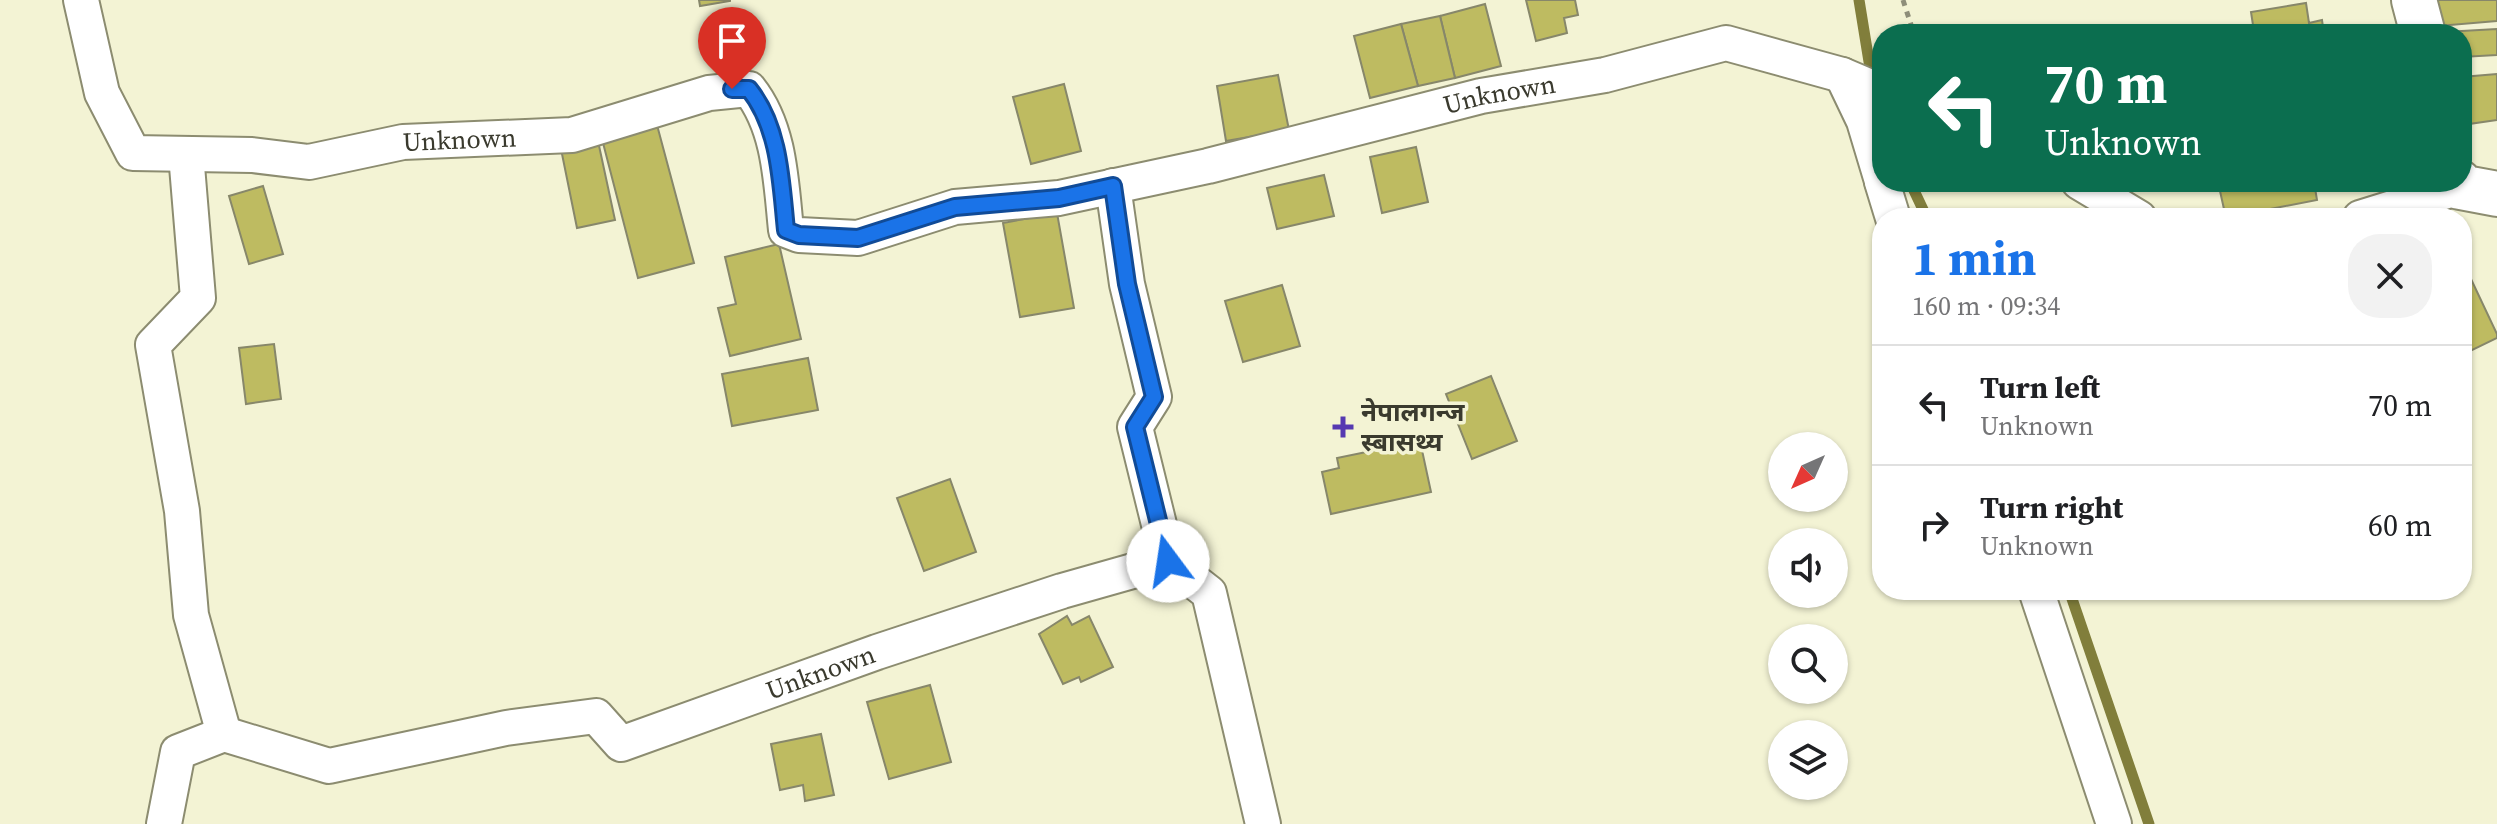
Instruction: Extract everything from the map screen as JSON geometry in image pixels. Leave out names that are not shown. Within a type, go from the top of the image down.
[{"type":"street","name":"Unknown","points":[[81,0],[102,93],[133,153],[252,155],[309,162],[403,142],[572,135],[709,93],[749,89],[764,108],[780,167],[786,230],[799,235],[858,238],[955,207],[1059,198],[1323,139],[1481,96],[1605,75],[1726,43],[1842,75],[1872,88]]},
{"type":"street","points":[[2414,0],[2420,24]]},
{"type":"street","points":[[1842,75],[1864,121],[1872,148]]},
{"type":"street","points":[[164,824],[178,752],[224,734],[191,615],[182,511],[153,345],[198,298],[186,154]]},
{"type":"street","points":[[1113,186],[1127,284],[1154,397],[1135,427],[1168,561],[1209,593],[1263,824]]},
{"type":"street","points":[[2096,192],[2122,208]]},
{"type":"street","points":[[2397,208],[2457,192]]},
{"type":"street","name":"Unknown","points":[[224,734],[329,766],[506,728],[596,716],[621,744],[891,648],[1062,591],[1168,561]]},
{"type":"street","points":[[2039,600],[2114,824]]},
{"type":"path","points":[[1903,0],[1911,24]]},
{"type":"building","points":[[699,0],[730,0],[730,1],[700,6]]},
{"type":"building","points":[[1526,0],[1575,0],[1578,15],[1564,18],[1567,33],[1536,41]]},
{"type":"building","points":[[2422,0],[2497,0],[2497,21],[2426,24]]},
{"type":"building","points":[[2306,3],[2309,23],[2322,20],[2323,24],[2253,24],[2251,12]]},
{"type":"building","points":[[1485,4],[1501,66],[1455,78],[1440,16]]},
{"type":"building","points":[[1440,16],[1455,78],[1418,86],[1401,24]]},
{"type":"building","points":[[1401,24],[1418,86],[1370,98],[1354,36]]},
{"type":"building","points":[[2497,29],[2497,55],[2472,56],[2472,30]]},
{"type":"building","points":[[2497,74],[2497,120],[2472,124],[2472,76]]},
{"type":"building","points":[[1278,75],[1289,130],[1226,141],[1217,86]]},
{"type":"building","points":[[1064,84],[1081,151],[1031,164],[1013,97]]},
{"type":"building","points":[[657,125],[694,263],[638,278],[602,139]]},
{"type":"building","points":[[598,141],[615,220],[577,228],[561,149]]},
{"type":"building","points":[[1416,147],[1428,202],[1382,213],[1370,157]]},
{"type":"building","points":[[1324,175],[1334,216],[1277,229],[1267,188]]},
{"type":"building","points":[[263,186],[283,254],[249,264],[229,196]]},
{"type":"building","points":[[2220,192],[2316,192],[2317,200],[2275,208],[2224,208]]},
{"type":"building","points":[[1057,213],[1074,308],[1020,317],[1003,223]]},
{"type":"building","points":[[779,244],[801,339],[730,356],[718,308],[736,304],[725,257]]},
{"type":"building","points":[[2472,281],[2497,334],[2497,338],[2472,350]]},
{"type":"building","points":[[1282,285],[1300,346],[1243,362],[1225,301]]},
{"type":"building","points":[[274,344],[281,399],[246,404],[239,348]]},
{"type":"building","points":[[808,358],[818,410],[732,426],[722,374]]},
{"type":"building","points":[[1491,376],[1517,441],[1472,459],[1446,394]]},
{"type":"building","points":[[1420,441],[1431,492],[1331,514],[1322,472],[1339,468],[1337,458]]},
{"type":"building","points":[[950,479],[976,552],[924,571],[897,498]]},
{"type":"building","points":[[1067,616],[1072,625],[1089,616],[1113,667],[1081,682],[1079,677],[1063,684],[1039,634]]},
{"type":"building","points":[[930,685],[951,762],[889,779],[867,702]]},
{"type":"building","points":[[821,734],[834,795],[805,801],[803,785],[780,790],[771,744]]},
{"type":"waterway","points":[[1859,0],[1872,80]]},
{"type":"waterway","points":[[1915,192],[1922,208]]},
{"type":"waterway","points":[[2072,600],[2149,824]]},
{"type":"place","name":"नेपालगन्ज स्बासथ्य","points":[[1343,427]]},
{"type":"route","points":[[732,89],[749,89],[764,108],[780,167],[786,230],[799,235],[858,238],[955,207],[1059,198],[1113,186],[1127,284],[1154,397],[1135,427],[1168,561]]}]
